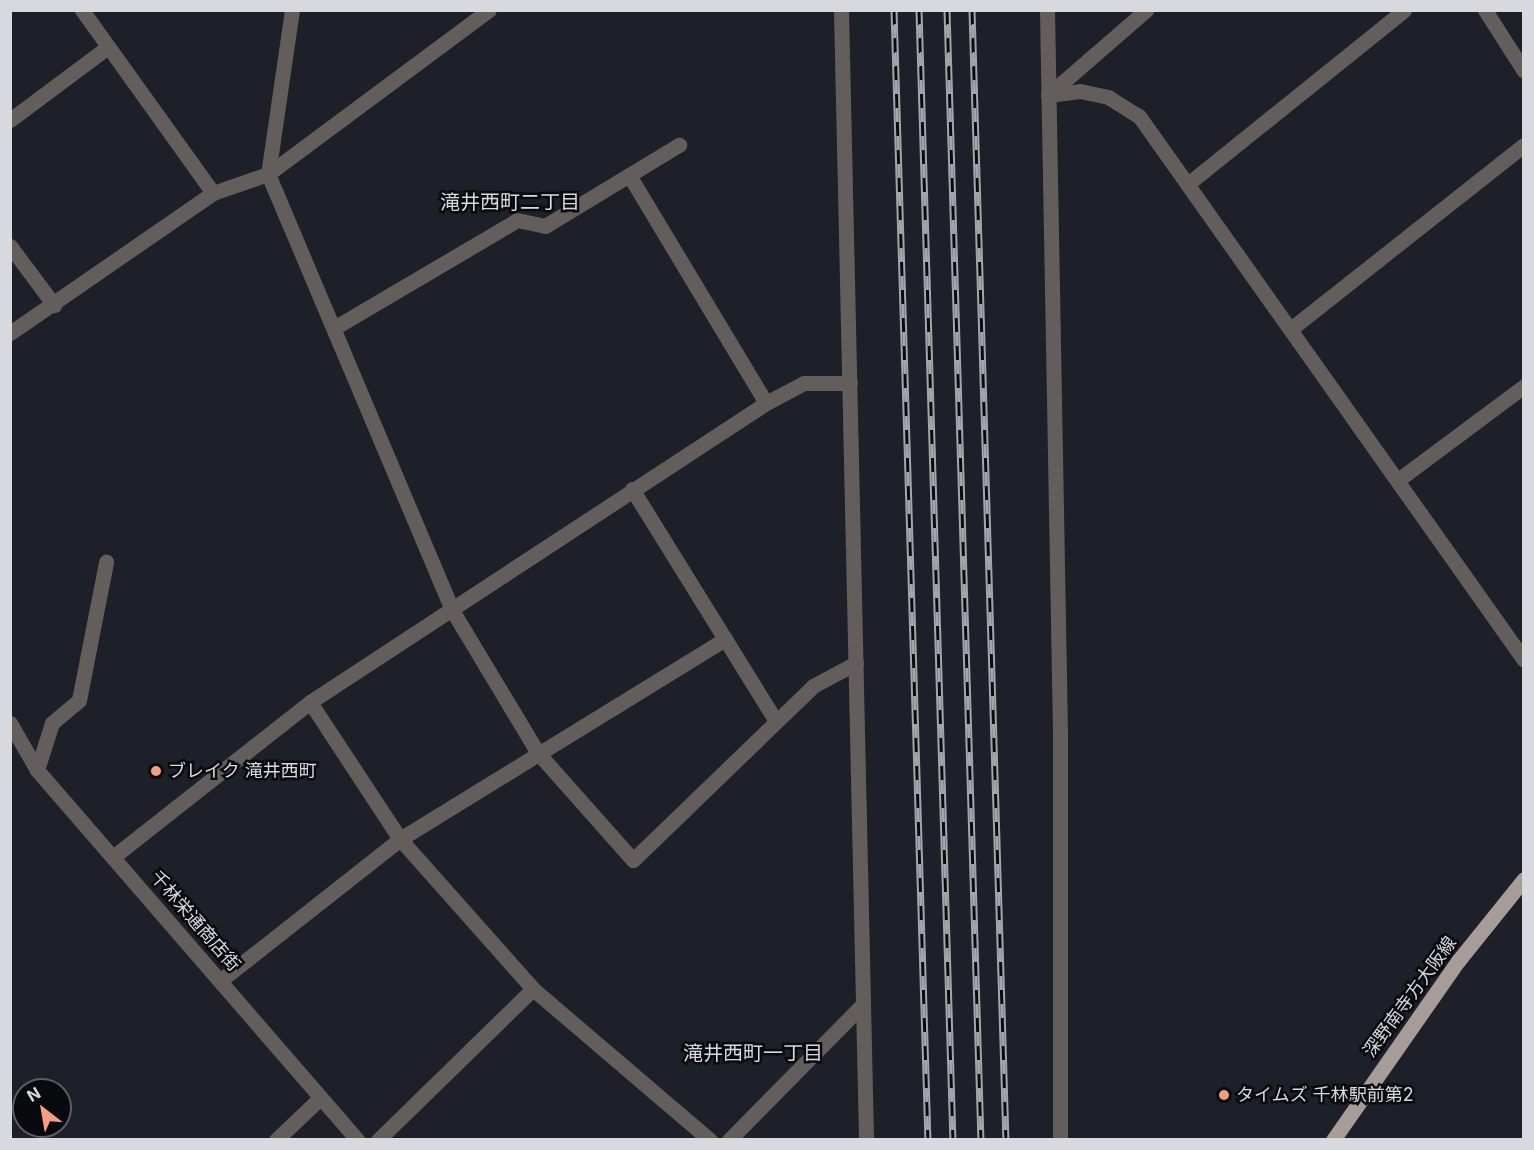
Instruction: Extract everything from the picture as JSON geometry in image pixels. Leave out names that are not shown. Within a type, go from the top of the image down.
[{"type":"main road","name":"深野南寺方大阪線","points":[[1333,1140],[1458,962],[1524,879]]},
{"type":"street","points":[[292,10],[268,174],[452,610],[538,753],[633,860],[775,720],[813,686],[856,663]]},
{"type":"street","points":[[10,333],[54,305],[213,193],[268,174],[489,10]]},
{"type":"street","points":[[841,10],[866,1140]]},
{"type":"street","points":[[1047,10],[1060,731],[1060,1140]]},
{"type":"street","points":[[1048,95],[1146,10]]},
{"type":"street","points":[[1189,183],[1404,10]]},
{"type":"street","points":[[1485,10],[1524,71]]},
{"type":"street","points":[[87,13],[108,47],[213,193]]},
{"type":"street","points":[[10,120],[108,47]]},
{"type":"street","points":[[1048,95],[1080,90],[1108,97],[1139,116],[1292,328],[1524,660]]},
{"type":"street","points":[[334,328],[517,220],[545,226],[679,145]]},
{"type":"street","points":[[1292,328],[1524,145]]},
{"type":"street","points":[[629,175],[766,403]]},
{"type":"street","points":[[10,246],[54,305]]},
{"type":"street","points":[[113,857],[310,702],[632,489],[766,403],[804,383],[850,383]]},
{"type":"street","points":[[1398,480],[1524,386]]},
{"type":"street","points":[[632,489],[775,720]]},
{"type":"street","points":[[37,770],[52,723],[79,700],[106,562]]},
{"type":"street","points":[[221,980],[400,839],[725,639]]},
{"type":"street","points":[[310,702],[400,839],[533,989],[710,1140]]},
{"type":"street","name":"千林栄通商店街","points":[[10,723],[37,770],[221,980],[318,1100],[357,1140]]},
{"type":"street","points":[[378,1140],[533,989]]},
{"type":"street","points":[[729,1140],[862,1005]]},
{"type":"street","points":[[276,1140],[318,1100]]},
{"type":"railway","points":[[894,10],[928,1140]]},
{"type":"railway","points":[[919,10],[953,1140]]},
{"type":"railway","points":[[947,10],[981,1140]]},
{"type":"railway","points":[[972,10],[1006,1140]]},
{"type":"place","name":"ブレイク 滝井西町","points":[[156,771]]},
{"type":"place","name":"タイムズ 千林駅前第2","points":[[1224,1095]]},
{"type":"district","name":"滝井西町二丁目","points":[[510,202]]},
{"type":"district","name":"滝井西町一丁目","points":[[753,1053]]}]
